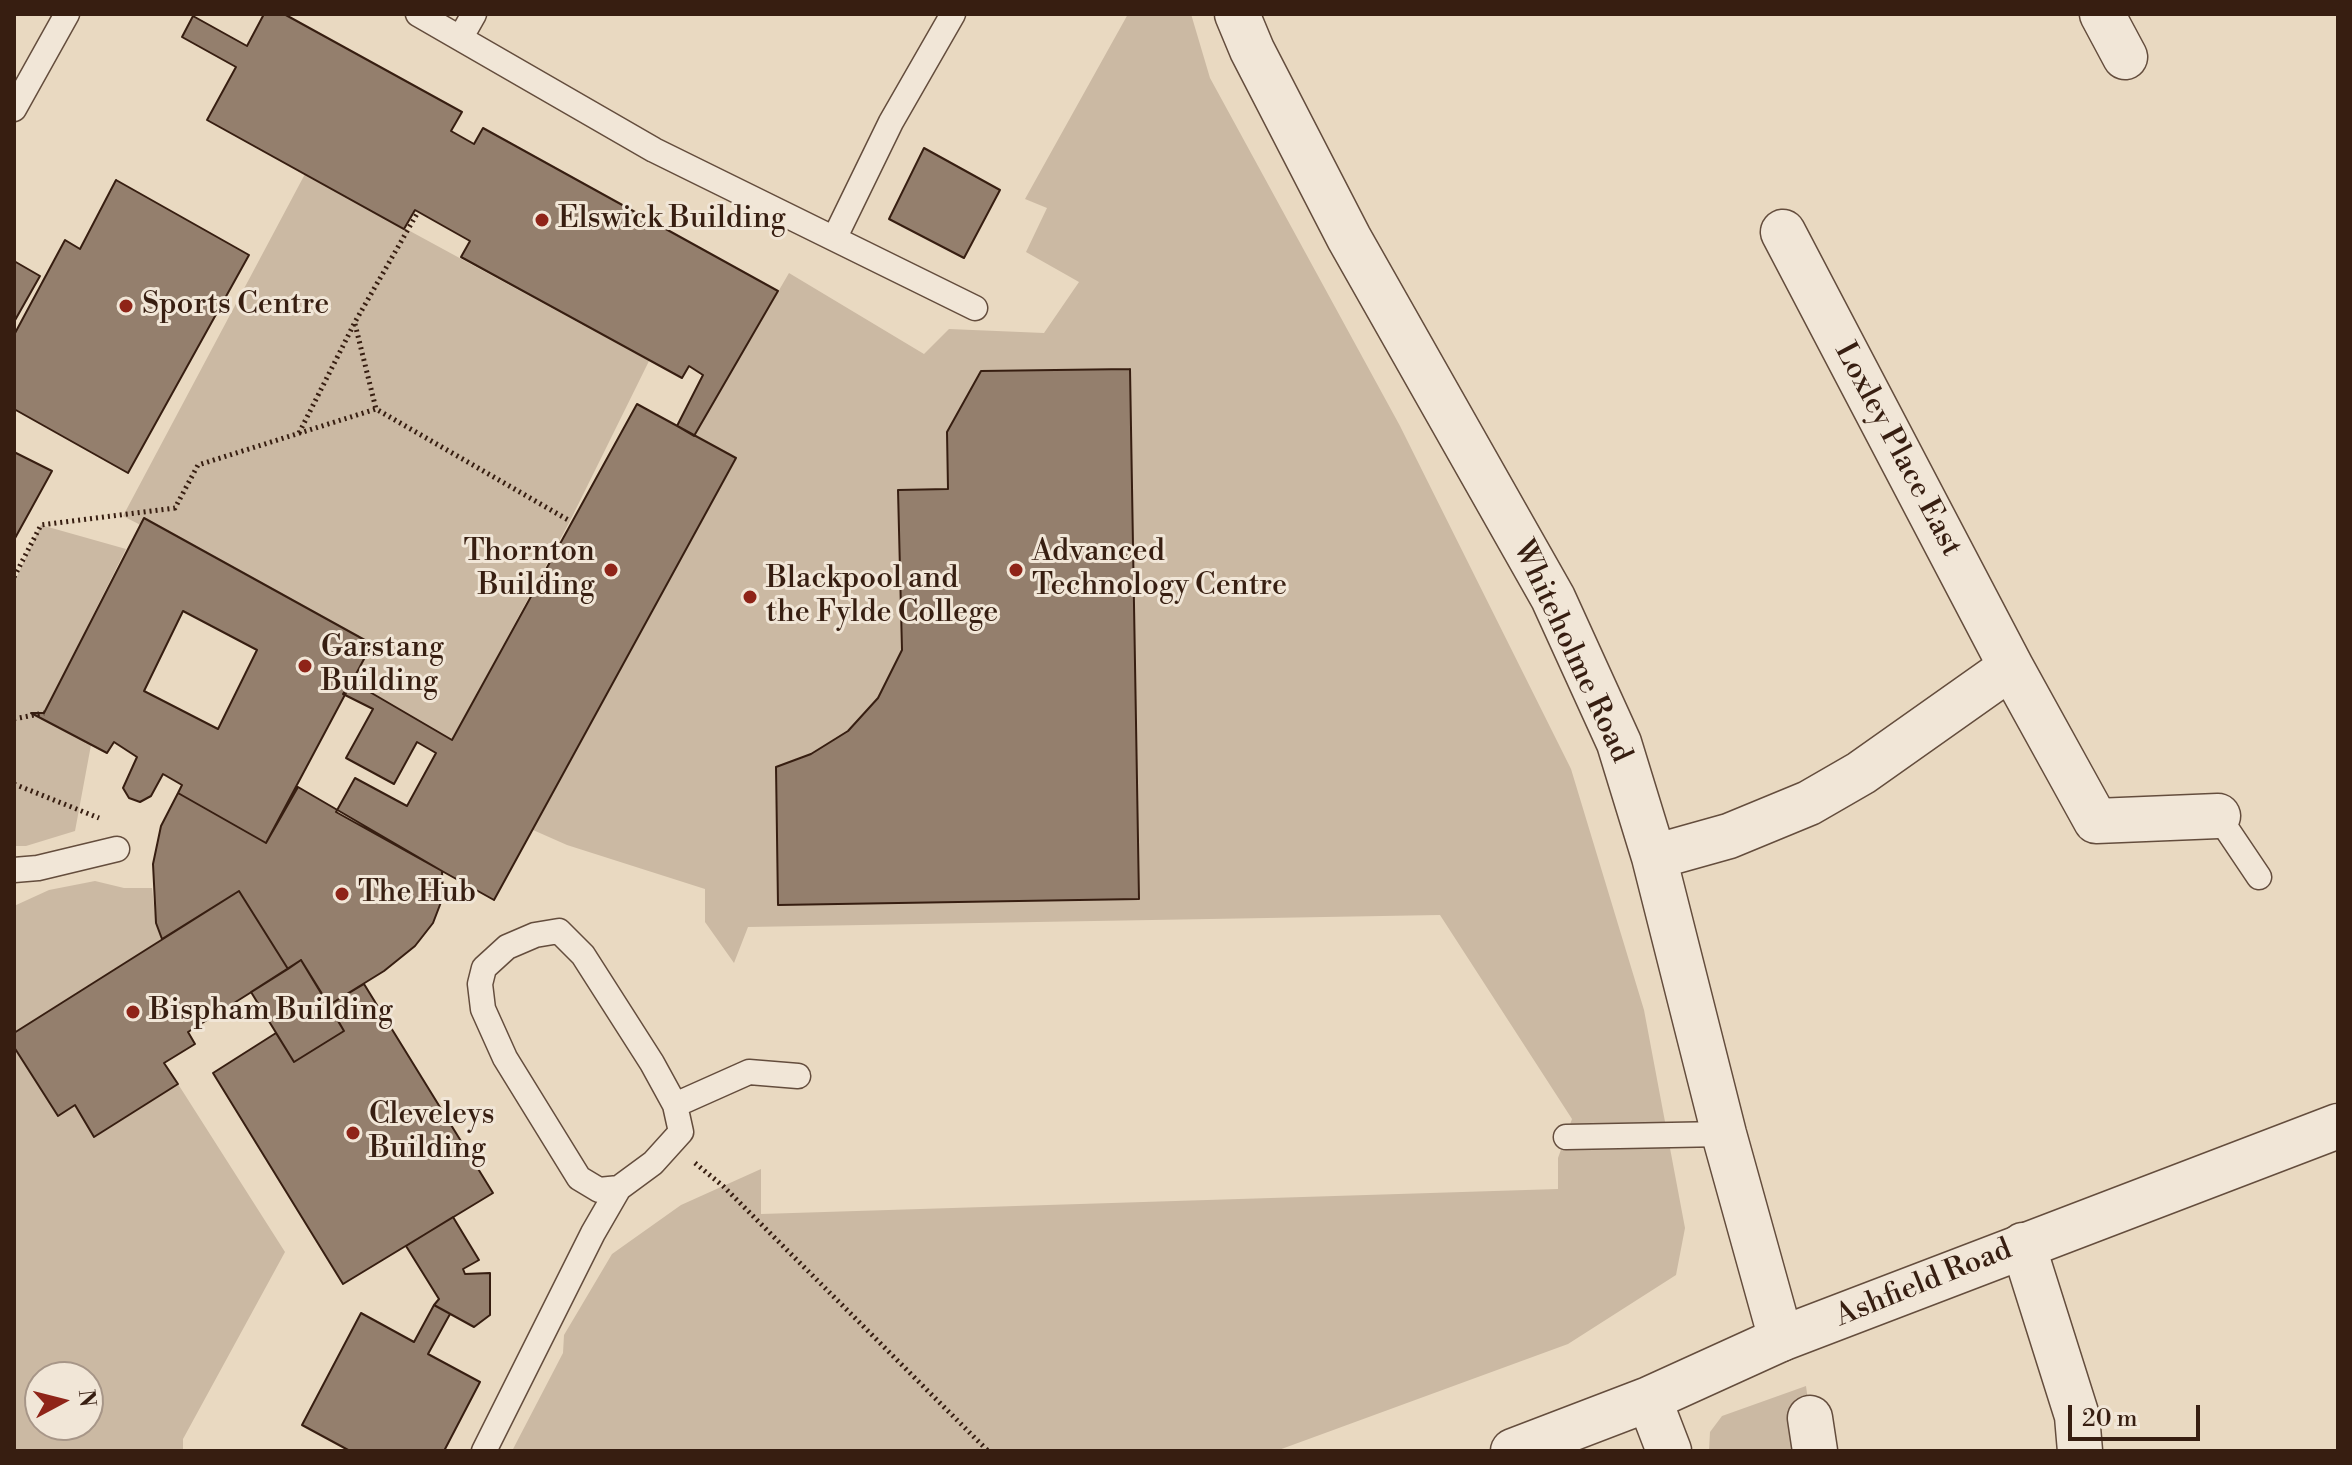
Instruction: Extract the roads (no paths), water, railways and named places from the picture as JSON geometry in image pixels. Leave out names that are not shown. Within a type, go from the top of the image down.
[{"type":"street","name":"Whiteholme Road","points":[[1237,14],[1252,50],[1349,238],[1553,598],[1619,743],[1654,857],[1724,1134],[1781,1339]]},
{"type":"street","points":[[2102,14],[2125,57]]},
{"type":"street","name":"Loxley Place East","points":[[1783,232],[2011,667],[2083,830],[2218,816]]},
{"type":"street","points":[[1654,857],[1729,836],[1809,803],[1861,773],[2011,667]]},
{"type":"street","name":"Ashfield Road","points":[[1513,1451],[1649,1399],[1781,1339],[2338,1126]]},
{"type":"street","points":[[2023,1245],[2077,1416],[2080,1451]]},
{"type":"street","points":[[1649,1399],[1669,1451]]},
{"type":"lane","points":[[14,109],[67,14]]},
{"type":"lane","points":[[418,14],[654,150],[975,308]]},
{"type":"lane","points":[[461,37],[474,14]]},
{"type":"lane","points":[[835,237],[891,122],[953,14]]},
{"type":"lane","points":[[2218,816],[2259,877]]},
{"type":"lane","points":[[14,870],[38,868],[117,849]]},
{"type":"lane","points":[[484,1451],[593,1233],[619,1188],[653,1163],[681,1132],[675,1105],[583,955],[559,931],[535,935],[507,947],[484,968],[480,984],[483,1009],[505,1058],[579,1178],[599,1190],[619,1188]]},
{"type":"lane","points":[[675,1105],[749,1072],[798,1076]]},
{"type":"lane","points":[[1566,1137],[1724,1134]]},
{"type":"place","name":"Elswick Building","points":[[542,220]]},
{"type":"place","name":"Sports Centre","points":[[126,306]]},
{"type":"place","name":"Thornton Building","points":[[611,570]]},
{"type":"place","name":"Advanced Technology Centre","points":[[1016,570]]},
{"type":"place","name":"Blackpool and the Fylde College","points":[[750,597]]},
{"type":"place","name":"Garstang Building","points":[[305,666]]},
{"type":"place","name":"The Hub","points":[[342,894]]},
{"type":"place","name":"Bispham Building","points":[[133,1012]]},
{"type":"place","name":"Cleveleys Building","points":[[353,1133]]}]
